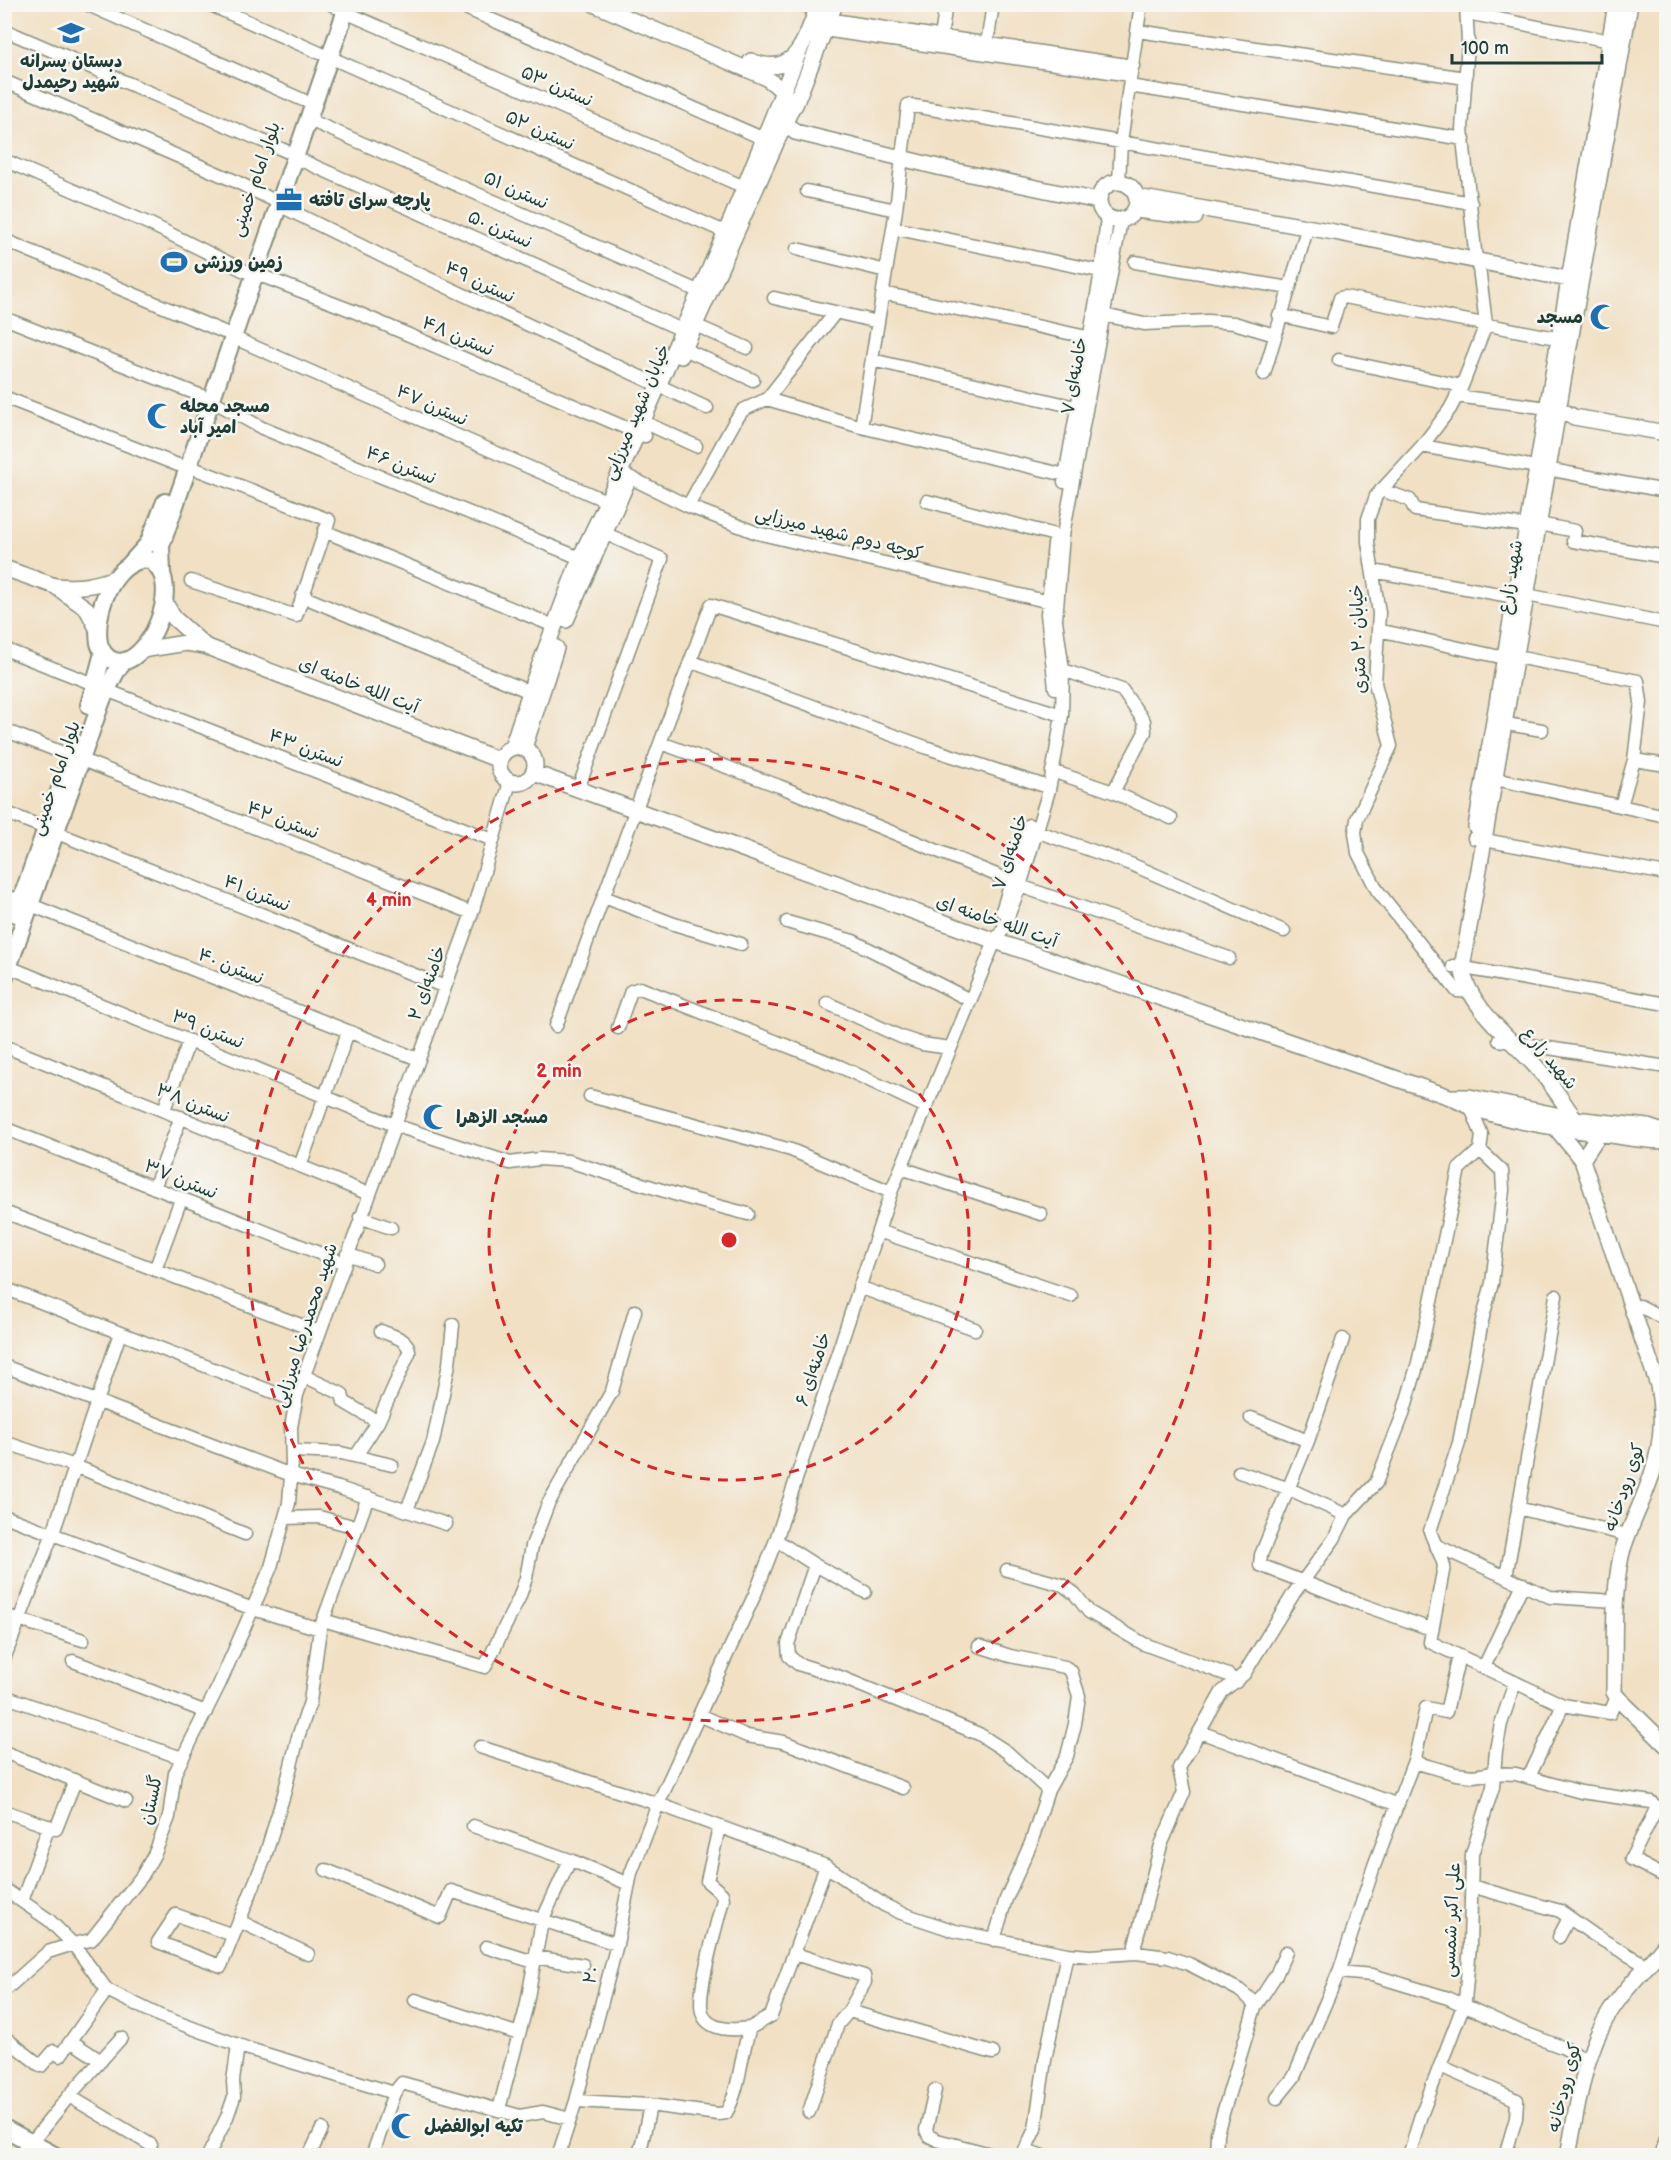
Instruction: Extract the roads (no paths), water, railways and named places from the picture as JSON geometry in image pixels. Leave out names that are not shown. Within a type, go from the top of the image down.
[{"type":"main road","name":"بلوار امام خمینی","points":[[290,154],[308,119],[339,6]]},
{"type":"main road","name":"بلوار امام خمینی","points":[[164,601],[161,546],[171,517],[183,466],[290,154],[303,100],[324,55]]},
{"type":"main road","name":"بلوار امام خمینی","points":[[98,630],[102,607],[117,578],[148,544],[183,466]]},
{"type":"main road","points":[[130,564],[147,559],[154,562],[162,573]]},
{"type":"main road","points":[[98,630],[99,645],[103,654],[116,662],[124,661],[142,650],[156,627],[164,601]]},
{"type":"main road","name":"بلوار امام خمینی","points":[[4,945],[18,900],[51,831],[101,688],[103,654]]},
{"type":"main road","name":"بلوار امام خمینی","points":[[101,688],[124,661]]},
{"type":"main road","name":"بلوار امام خمینی","points":[[7,973],[18,900]]},
{"type":"main road","points":[[4,2128],[56,2156]]},
{"type":"street","points":[[86,4],[303,100]]},
{"type":"street","name":"نسترن ۵۲","points":[[208,4],[730,235]]},
{"type":"street","points":[[456,4],[770,142]]},
{"type":"street","points":[[594,4],[765,77],[790,96]]},
{"type":"street","points":[[609,4],[766,67],[785,70]]},
{"type":"street","points":[[801,4],[823,16],[1464,139]]},
{"type":"street","points":[[941,38],[946,4]]},
{"type":"street","points":[[987,44],[993,4]]},
{"type":"street","points":[[1119,182],[1121,142],[1141,4]]},
{"type":"street","name":"شهید زارع","points":[[1574,284],[1616,4]]},
{"type":"street","name":"شهید زارع","points":[[1582,1160],[1564,1121],[1534,1076],[1506,1041],[1475,1015],[1452,972],[1457,967],[1574,284],[1630,4]]},
{"type":"street","name":"نسترن ۵۳","points":[[339,6],[750,190]]},
{"type":"street","points":[[1466,9],[1610,41]]},
{"type":"street","name":"خیابان ۲۰ متری","points":[[1464,992],[1377,890],[1358,853],[1355,833],[1357,819],[1391,746],[1375,683],[1379,612],[1368,542],[1368,519],[1376,496],[1422,446],[1450,409],[1486,324],[1462,129],[1468,42],[1466,9]]},
{"type":"street","points":[[790,96],[810,66],[823,16]]},
{"type":"street","points":[[823,16],[785,70],[794,122],[801,127],[903,155]]},
{"type":"street","points":[[823,16],[941,38],[987,44],[1131,76]]},
{"type":"street","name":"نسترن ۵۰","points":[[4,30],[689,329],[747,348]]},
{"type":"street","points":[[1137,31],[1466,78]]},
{"type":"street","points":[[765,77],[785,70],[810,66]]},
{"type":"street","name":"نسترن ۴۹","points":[[4,81],[235,181],[404,267],[707,408]]},
{"type":"street","name":"خیابان شهید میرزایی","points":[[518,748],[562,630],[604,533],[612,504],[624,475],[790,96]]},
{"type":"street","name":"خیابان شهید میرزایی","points":[[770,142],[786,123],[790,96]]},
{"type":"street","points":[[861,427],[896,210],[908,105],[1471,203]]},
{"type":"street","name":"نسترن ۵۱","points":[[308,119],[704,293]]},
{"type":"street","points":[[786,123],[795,132],[805,135],[993,172],[1100,197]]},
{"type":"street","name":"نسترن ۴۸","points":[[4,160],[150,224],[250,272],[364,316],[644,431],[696,446]]},
{"type":"street","points":[[1119,182],[1132,188],[1136,203],[1130,217],[1114,219],[1101,210],[1100,197],[1108,184],[1119,182]]},
{"type":"street","points":[[807,191],[896,210]]},
{"type":"street","points":[[1136,203],[1305,236],[1478,264]]},
{"type":"street","points":[[1136,203],[1334,232],[1574,284]]},
{"type":"street","name":"خامنه‌ای ۷","points":[[1053,603],[1070,476],[1114,219]]},
{"type":"street","points":[[893,228],[1106,273]]},
{"type":"street","points":[[1263,374],[1305,236]]},
{"type":"street","name":"نسترن ۴۷","points":[[4,240],[228,335],[612,504]]},
{"type":"street","points":[[797,249],[886,271]]},
{"type":"street","points":[[1135,262],[1289,288]]},
{"type":"street","name":"خامنه‌ای ۷","points":[[1094,339],[1104,315],[1106,273]]},
{"type":"street","points":[[883,293],[1094,339]]},
{"type":"street","points":[[1280,315],[1331,327],[1340,298],[1345,297],[1564,340]]},
{"type":"street","points":[[774,298],[878,322]]},
{"type":"street","points":[[688,506],[743,410],[767,399],[835,312]]},
{"type":"street","points":[[1104,315],[1144,324],[1208,321],[1234,323],[1275,335]]},
{"type":"street","name":"نسترن ۴۶","points":[[4,318],[206,398],[261,428],[580,558]]},
{"type":"street","name":"خیابان شهید میرزایی","points":[[662,387],[684,350],[689,329]]},
{"type":"street","points":[[684,350],[753,380]]},
{"type":"street","points":[[872,360],[1082,409]]},
{"type":"street","points":[[1339,360],[1459,391],[1552,409],[1574,417],[1666,433]]},
{"type":"street","points":[[4,398],[183,466],[326,525],[554,626]]},
{"type":"street","points":[[767,399],[861,427],[1070,476]]},
{"type":"street","points":[[1552,409],[1575,407],[1666,423]]},
{"type":"street","points":[[1422,446],[1666,491]]},
{"type":"street","name":"کوچه دوم شهید میرزایی","points":[[624,475],[688,506],[757,533],[1053,603]]},
{"type":"street","name":"خامنه‌ای ۷","points":[[995,941],[997,925],[1036,831],[1053,771],[1058,714],[1056,681],[1059,671],[1050,640],[1055,535],[1070,476]]},
{"type":"street","points":[[1381,490],[1410,500],[1415,510],[1575,531],[1573,541],[1666,557]]},
{"type":"street","points":[[927,501],[1055,535]]},
{"type":"street","name":"خیابان شهید میرزایی","points":[[518,748],[530,692],[580,558],[612,504]]},
{"type":"street","points":[[191,581],[296,616],[326,525]]},
{"type":"street","points":[[578,789],[662,559],[604,533]]},
{"type":"street","points":[[4,568],[55,586],[77,588],[102,584],[117,578]]},
{"type":"street","points":[[1373,571],[1666,623]]},
{"type":"street","points":[[55,586],[87,609],[98,630]]},
{"type":"street","points":[[302,596],[530,692]]},
{"type":"street","points":[[164,601],[174,618],[206,646]]},
{"type":"street","points":[[556,1026],[692,662],[711,605],[1058,714]]},
{"type":"street","points":[[1378,630],[1638,681],[1641,702],[1634,760],[1621,806]]},
{"type":"street","points":[[142,650],[186,643],[206,646]]},
{"type":"street","name":"آیت الله خامنه ای","points":[[206,646],[499,760]]},
{"type":"street","name":"نسترن ۴۳","points":[[4,649],[493,840]]},
{"type":"street","points":[[692,662],[928,748],[1042,785]]},
{"type":"street","points":[[1059,671],[1122,690],[1144,721],[1145,732],[1113,792]]},
{"type":"street","name":"خامنه‌ای ۷","points":[[1016,883],[1058,714]]},
{"type":"street","points":[[1499,723],[1542,730]]},
{"type":"street","name":"نسترن ۴۲","points":[[4,730],[472,913]]},
{"type":"street","points":[[661,743],[779,786],[1016,883],[1229,958]]},
{"type":"street","points":[[518,748],[534,758],[534,773],[531,778],[521,783],[510,782],[501,776],[498,765],[504,752],[518,748]]},
{"type":"street","points":[[1634,760],[1666,765]]},
{"type":"street","points":[[1053,771],[1113,792],[1171,818]]},
{"type":"street","name":"آیت الله خامنه ای","points":[[534,773],[995,941],[1450,1097],[1471,1108],[1564,1121],[1648,1127],[1666,1133]]},
{"type":"street","points":[[1490,778],[1666,816]]},
{"type":"street","name":"خامنه‌ای ۲","points":[[369,1194],[472,913],[510,782]]},
{"type":"street","name":"نسترن ۴۱","points":[[4,812],[445,987]]},
{"type":"street","points":[[1036,831],[1133,865],[1284,932]]},
{"type":"street","points":[[1479,839],[1666,874]]},
{"type":"street","points":[[604,897],[674,924],[741,944]]},
{"type":"street","name":"نسترن ۴۰","points":[[18,900],[418,1059]]},
{"type":"street","points":[[787,922],[853,941],[970,1000]]},
{"type":"street","name":"خامنه‌ای ۶","points":[[658,1804],[754,1594],[776,1540],[891,1192],[995,941]]},
{"type":"street","points":[[1457,967],[1666,1004]]},
{"type":"street","name":"نسترن ۳۹","points":[[7,973],[189,1041],[394,1125],[510,1163],[539,1159],[568,1161],[748,1214]]},
{"type":"street","points":[[618,1028],[631,991],[640,988],[841,1067],[926,1107]]},
{"type":"street","points":[[827,1003],[902,1037],[922,1044],[950,1048]]},
{"type":"street","points":[[300,1166],[348,1032]]},
{"type":"street","points":[[164,1110],[189,1041]]},
{"type":"street","points":[[1506,1041],[1666,1066]]},
{"type":"street","name":"نسترن ۳۸","points":[[4,1046],[369,1194]]},
{"type":"street","points":[[590,1096],[791,1150],[891,1192]]},
{"type":"street","name":"آیت الله خامنه ای","points":[[1450,1097],[1469,1096],[1564,1121],[1599,1134],[1647,1141],[1666,1141]]},
{"type":"street","points":[[1136,1953],[1135,1945],[1161,1845],[1184,1792],[1179,1768],[1222,1692],[1244,1674],[1294,1593],[1334,1539],[1346,1515],[1376,1483],[1391,1450],[1418,1363],[1459,1169],[1480,1150],[1482,1135],[1471,1108]]},
{"type":"street","points":[[154,1188],[181,1117]]},
{"type":"street","name":"نسترن ۳۷","points":[[4,1128],[181,1199],[345,1259],[375,1264]]},
{"type":"street","points":[[1582,1160],[1599,1134]]},
{"type":"street","points":[[1480,1150],[1502,1171],[1503,1190],[1492,1283],[1482,1321],[1459,1443],[1430,1531],[1434,1545],[1442,1556],[1444,1566],[1430,1642],[1563,1705],[1610,1713],[1617,1697],[1666,1745]]},
{"type":"street","name":"کوی رودخانه","points":[[1582,1160],[1658,1385],[1662,1406],[1662,1433],[1648,1486],[1627,1535],[1616,1584],[1614,1692],[1617,1697]]},
{"type":"street","points":[[901,1168],[1041,1214]]},
{"type":"street","name":"شهید محمدرضا میرزایی","points":[[253,1609],[271,1567],[289,1503],[291,1427],[296,1401],[369,1194]]},
{"type":"street","points":[[155,1270],[181,1199]]},
{"type":"street","points":[[4,1212],[319,1332]]},
{"type":"street","points":[[360,1217],[391,1228]]},
{"type":"street","points":[[878,1231],[1071,1296]]},
{"type":"street","points":[[859,1287],[975,1329]]},
{"type":"street","points":[[4,1288],[296,1401]]},
{"type":"street","points":[[1506,1577],[1556,1296]]},
{"type":"street","points":[[1631,1307],[1640,1306],[1666,1320]]},
{"type":"street","points":[[4,1516],[253,1609],[321,1624],[485,1667],[519,1598],[526,1578],[532,1546],[548,1504],[612,1391],[635,1311]]},
{"type":"street","points":[[406,1510],[434,1442],[449,1364],[453,1325]]},
{"type":"street","points":[[356,1456],[378,1422],[409,1353],[406,1342],[381,1331]]},
{"type":"street","points":[[4,1659],[53,1533],[120,1333]]},
{"type":"street","points":[[1343,1339],[1308,1441],[1287,1488],[1261,1556],[1260,1565],[1360,1605],[1431,1629]]},
{"type":"street","points":[[4,1366],[291,1474],[446,1524]]},
{"type":"street","points":[[304,1376],[342,1394],[344,1402],[378,1422]]},
{"type":"street","points":[[1251,1418],[1308,1441]]},
{"type":"street","points":[[4,1442],[75,1466],[245,1534]]},
{"type":"street","points":[[292,1451],[340,1452],[392,1465]]},
{"type":"street","points":[[1239,1472],[1287,1488],[1346,1515]]},
{"type":"street","points":[[233,1935],[176,1915],[158,1942],[221,1966],[267,1851],[310,1702],[321,1624],[368,1497]]},
{"type":"street","points":[[1518,1508],[1627,1535]]},
{"type":"street","points":[[285,1518],[319,1517],[356,1527]]},
{"type":"street","points":[[776,1540],[815,1565],[865,1592]]},
{"type":"street","points":[[1434,1545],[1551,1597],[1616,1601]]},
{"type":"street","points":[[815,1565],[788,1644],[789,1656],[798,1664],[840,1677],[979,1734],[1007,1752],[1048,1790]]},
{"type":"street","points":[[1007,1570],[1063,1585],[1075,1594],[1089,1612],[1144,1644],[1228,1675],[1236,1682]]},
{"type":"street","points":[[1484,1667],[1522,1584]]},
{"type":"street","name":"گلستان","points":[[4,1991],[48,1952],[91,1940],[141,1876],[155,1853],[169,1817],[175,1773],[253,1609]]},
{"type":"street","points":[[4,1615],[83,1640]]},
{"type":"street","points":[[979,1646],[1010,1656],[1065,1667],[1071,1671],[1079,1696],[1076,1724],[1067,1756],[1048,1790],[1031,1843],[1006,1899],[994,1940]]},
{"type":"street","points":[[1277,2098],[1294,2077],[1339,1972],[1374,1866],[1414,1762],[1426,1708],[1446,1712],[1460,1656]]},
{"type":"street","points":[[73,1661],[206,1712]]},
{"type":"street","name":"علی اکبر شمسی","points":[[1409,2156],[1420,2118],[1464,2004],[1470,1946],[1472,1854],[1493,1787],[1501,1724],[1515,1682]]},
{"type":"street","points":[[4,1696],[182,1758]]},
{"type":"street","points":[[1529,1777],[1563,1705]]},
{"type":"street","points":[[699,1715],[747,1736],[784,1742],[903,1788]]},
{"type":"street","points":[[1200,1732],[1398,1805]]},
{"type":"street","points":[[480,1747],[658,1804],[826,1866],[884,1905],[901,1913],[955,1931],[1067,1954],[1090,1956],[1136,1953],[1168,1957],[1189,1964],[1239,1990],[1250,1999],[1255,2007]]},
{"type":"street","points":[[4,1752],[126,1801]]},
{"type":"street","points":[[1414,1762],[1456,1774],[1473,1776],[1494,1773],[1529,1777],[1581,1792],[1651,1802],[1657,1807],[1631,1859],[1666,1877]]},
{"type":"street","points":[[4,1811],[56,1829],[75,1780]]},
{"type":"street","name":"۲۰","points":[[558,2156],[576,2101],[617,1944],[631,1873],[658,1804]]},
{"type":"street","points":[[21,1901],[49,1826]]},
{"type":"street","points":[[473,1826],[570,1860],[629,1884]]},
{"type":"street","points":[[719,1827],[707,1881],[722,1894],[723,1899],[702,1988],[702,2013],[707,2021],[716,2027],[738,2030],[750,2028],[771,2016],[826,1866]]},
{"type":"street","points":[[499,2109],[526,2008],[542,1921],[570,1860]]},
{"type":"street","points":[[326,1870],[440,1917],[451,1892],[617,1944]]},
{"type":"street","points":[[1471,1886],[1560,1911],[1647,1966]]},
{"type":"street","points":[[4,1889],[49,1920],[73,1944],[107,1990],[160,2016],[238,2045],[394,2093]]},
{"type":"street","points":[[1559,1937],[1569,1918]]},
{"type":"street","points":[[239,1921],[309,1954]]},
{"type":"street","name":"کوی رودخانه","points":[[1568,2156],[1587,2060],[1601,2027],[1616,2002],[1666,1943]]},
{"type":"street","points":[[486,1947],[534,1959],[583,1965]]},
{"type":"street","points":[[1216,2156],[1217,2133],[1255,2007],[1276,1975],[1286,1952]]},
{"type":"street","points":[[795,1954],[864,1976],[865,1982],[849,2011],[838,2025],[809,2112]]},
{"type":"street","points":[[1043,2156],[1022,2153],[1035,2129],[1045,2060],[1067,1954]]},
{"type":"street","points":[[1339,1972],[1372,1975],[1464,2004],[1587,2060]]},
{"type":"street","points":[[4,2037],[41,2066],[54,2051],[60,2056],[107,1990]]},
{"type":"street","points":[[415,2000],[519,2034]]},
{"type":"street","points":[[849,2011],[993,2053]]},
{"type":"street","points":[[576,2101],[649,2105],[718,2114],[726,2112],[734,2099],[750,2028]]},
{"type":"street","points":[[16,2156],[31,2143],[121,2038]]},
{"type":"street","points":[[71,2041],[101,2061]]},
{"type":"street","points":[[208,2156],[234,2097],[233,2081],[238,2045]]},
{"type":"street","points":[[1440,2066],[1517,2100],[1516,2118],[1505,2156]]},
{"type":"street","points":[[372,2156],[394,2093],[402,2083],[520,2116],[543,2112],[570,2119]]},
{"type":"street","points":[[935,2090],[926,2130],[929,2136],[998,2156]]},
{"type":"street","points":[[69,2096],[151,2145]]},
{"type":"street","points":[[639,2156],[649,2111]]},
{"type":"street","points":[[309,2156],[322,2129]]},
{"type":"street","points":[[1661,2156],[1666,2139]]},
{"type":"place","name":"دبستان پسرانه شهید رحیمدل","points":[[71,33]]},
{"type":"place","name":"پارچه سرای تافته","points":[[289,200]]},
{"type":"place","name":"زمین ورزشی","points":[[174,262]]},
{"type":"place","name":"مسجد","points":[[1603,317]]},
{"type":"place","name":"مسجد محله امیر آباد","points":[[160,416]]},
{"type":"place","name":"مسجد الزهرا","points":[[436,1117]]},
{"type":"place","name":"تکیه ابوالفضل","points":[[404,2126]]}]
